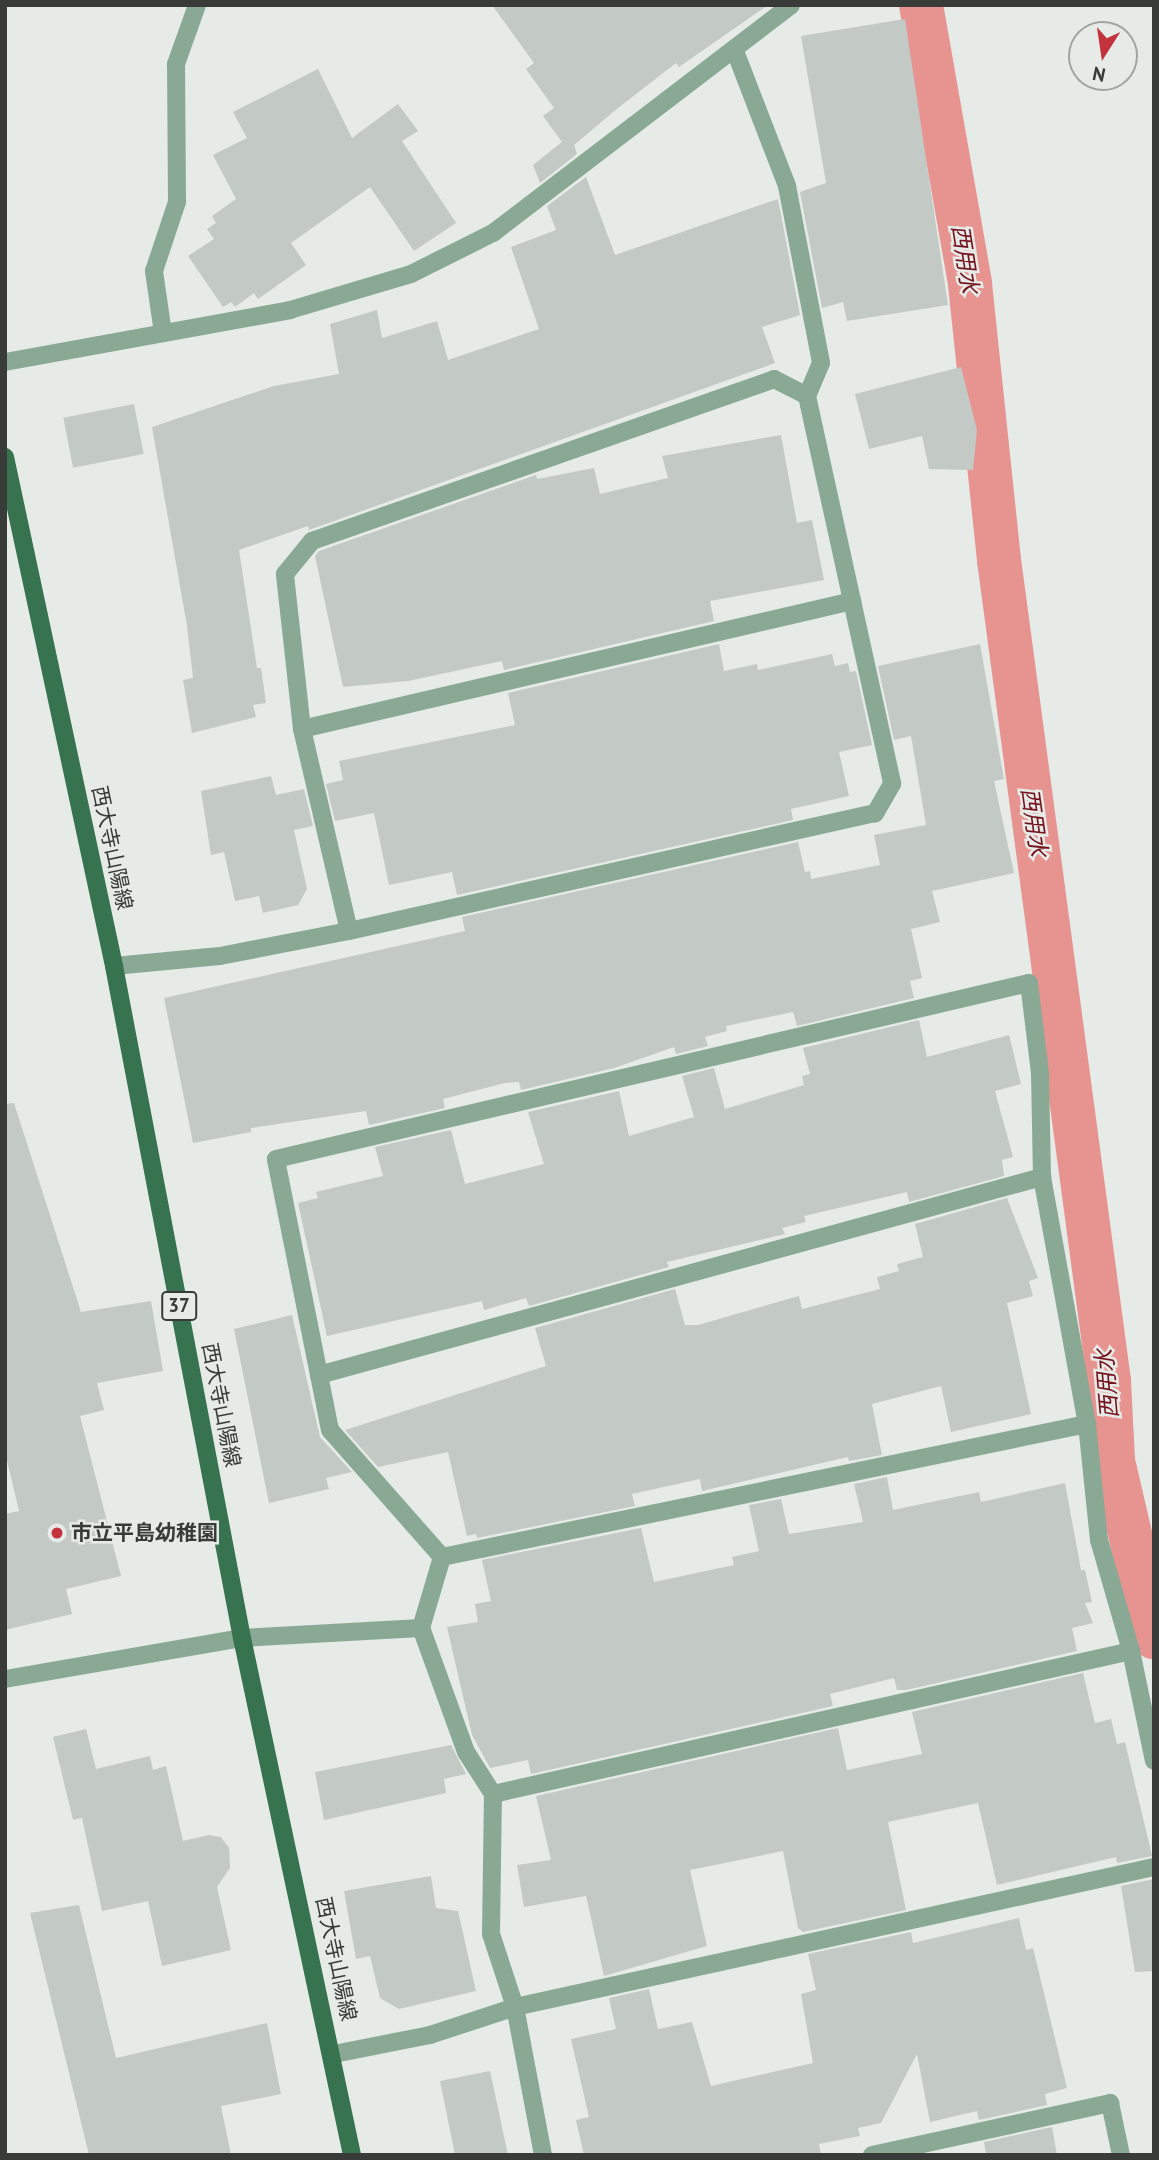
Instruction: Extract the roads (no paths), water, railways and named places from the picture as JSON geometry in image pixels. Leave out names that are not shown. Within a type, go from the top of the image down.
[{"type":"main road","name":"西大寺山陽線","points":[[5,457],[114,966],[242,1638],[334,2054],[352,2155]]},
{"type":"street","points":[[163,333],[153,271],[177,202],[176,64],[197,5]]},
{"type":"street","points":[[5,362],[290,310],[411,274],[493,233],[735,51],[791,5]]},
{"type":"street","points":[[114,966],[220,956],[349,931],[875,813],[892,784],[807,396],[821,363],[787,186],[735,51]]},
{"type":"street","points":[[349,931],[302,729],[285,574],[312,541],[774,379],[807,396]]},
{"type":"street","points":[[302,729],[852,601]]},
{"type":"street","points":[[442,1557],[330,1430],[276,1159],[1029,983],[1040,1073],[1042,1177],[1087,1424],[1100,1540],[1130,1651],[1154,1761]]},
{"type":"street","points":[[319,1375],[1042,1177]]},
{"type":"street","points":[[442,1557],[1087,1424]]},
{"type":"street","points":[[442,1557],[421,1628],[466,1752],[493,1794],[491,1934],[514,2007],[543,2155]]},
{"type":"street","points":[[5,1679],[242,1638],[421,1628]]},
{"type":"street","points":[[493,1794],[1130,1651]]},
{"type":"street","points":[[334,2054],[430,2035],[514,2007],[1154,1867]]},
{"type":"street","points":[[884,2153],[1110,2103],[1121,2155]]},
{"type":"waterway","name":"西用水","points":[[921,5],[970,284],[999,560],[1109,1381],[1113,1461],[1154,1637]]},
{"type":"place","name":"市立平島幼稚園","points":[[57,1533]]}]
